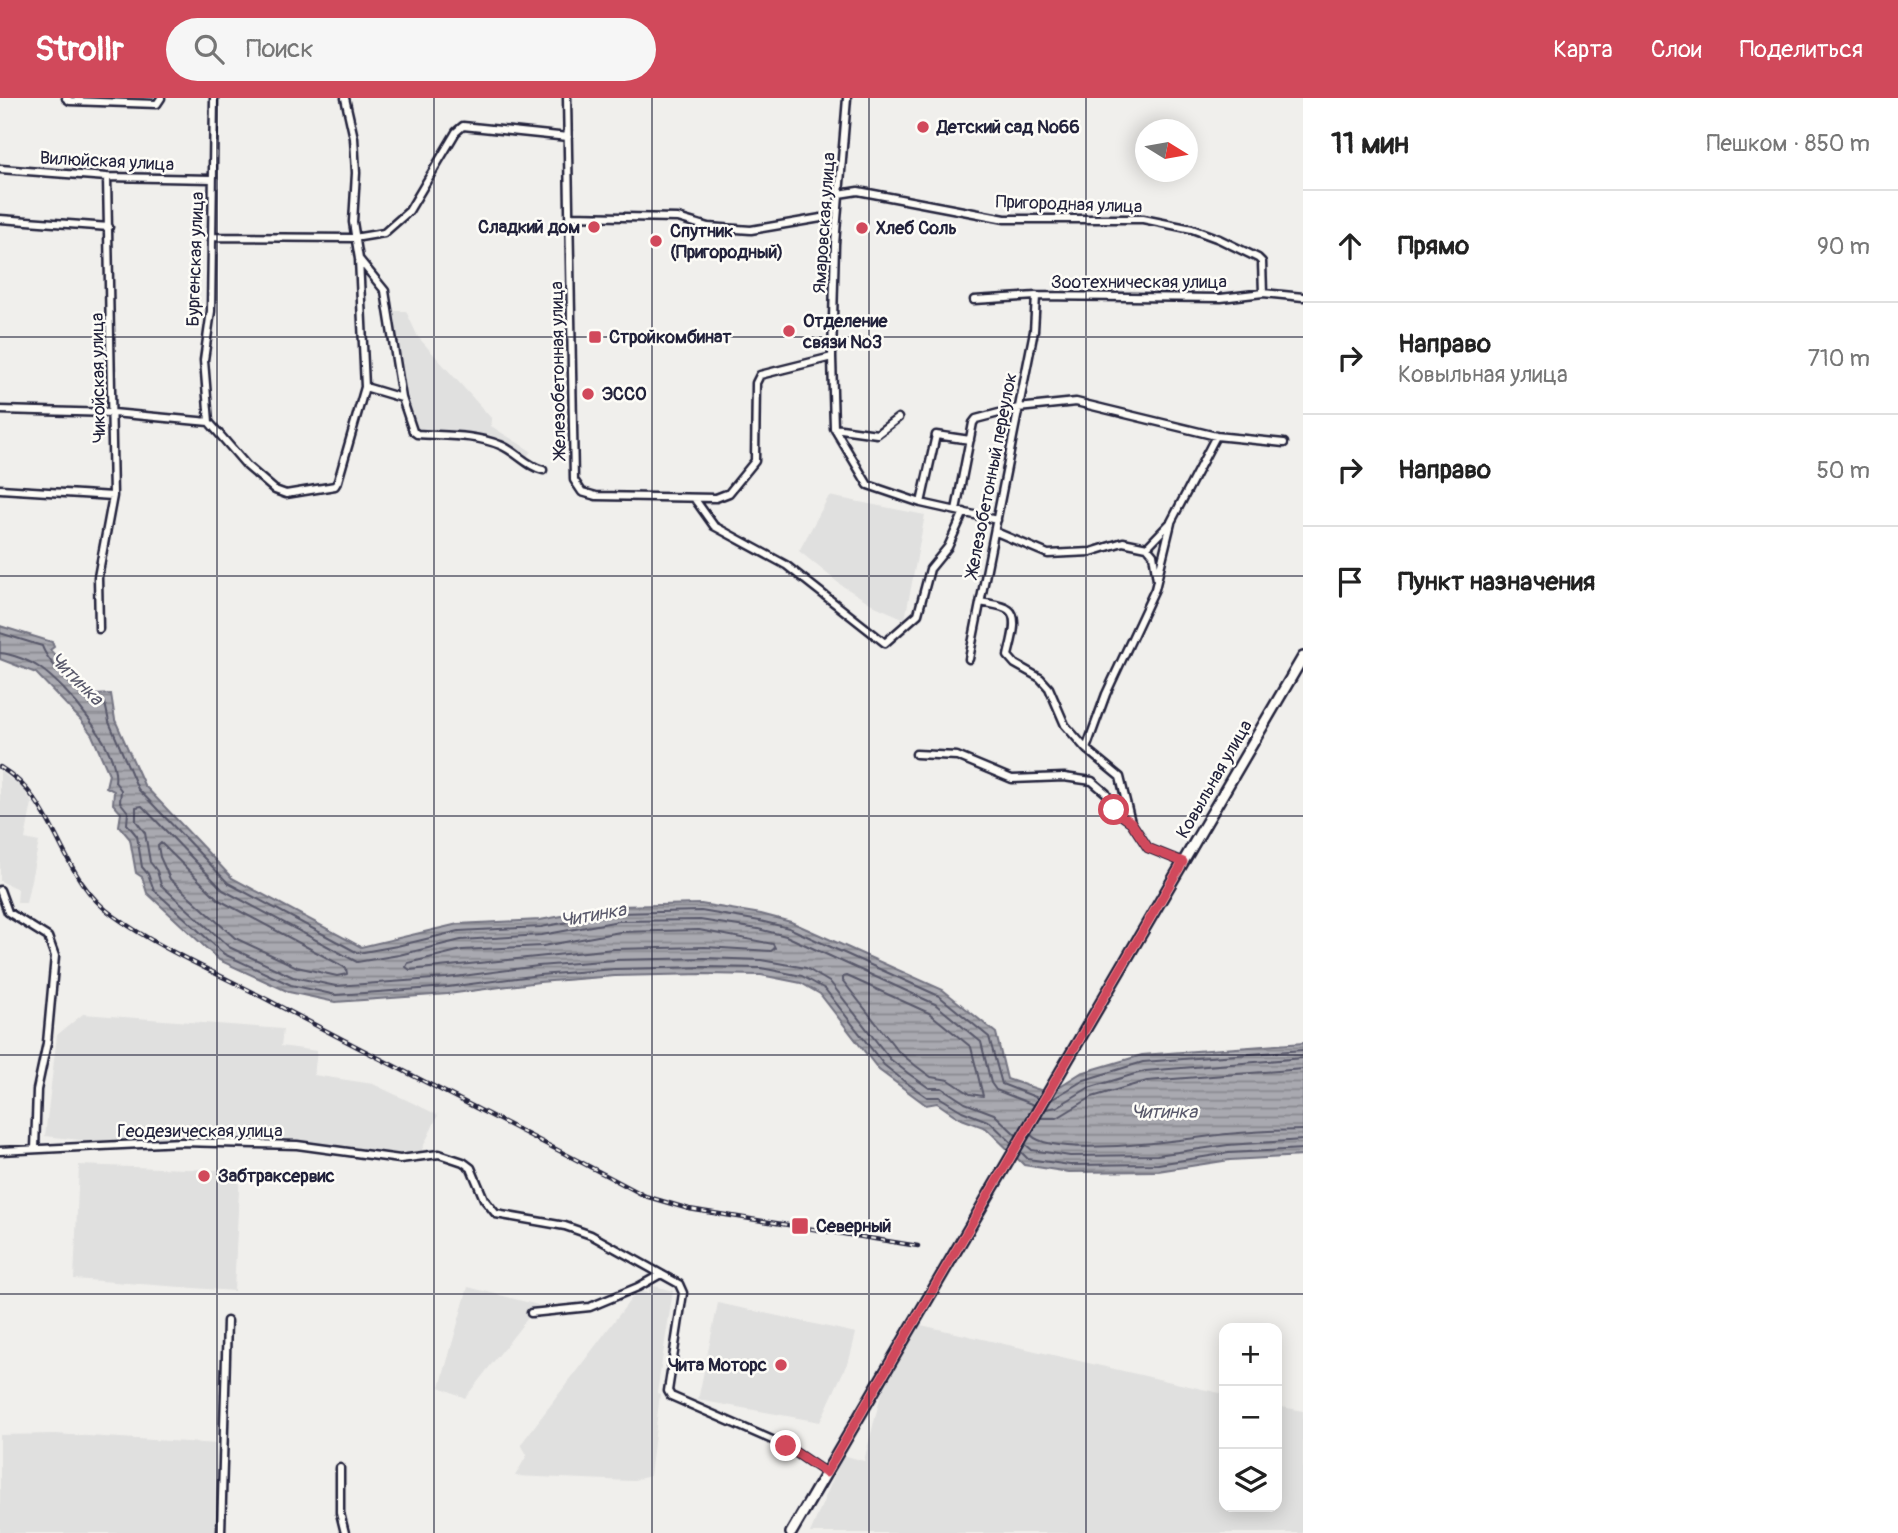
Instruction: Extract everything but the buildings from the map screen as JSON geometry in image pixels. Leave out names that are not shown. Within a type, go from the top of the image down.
[{"type":"main road","name":"Ковыльная улица","points":[[791,1533],[1303,657]]},
{"type":"street","points":[[66,98],[71,102],[157,104],[161,98]]},
{"type":"street","name":"Бургенская улица","points":[[209,422],[204,360],[211,311],[214,98]]},
{"type":"street","points":[[0,410],[113,413],[209,422],[247,466],[275,490],[286,494],[335,486],[365,387],[359,259],[354,238],[354,138],[345,98]]},
{"type":"street","name":"Железобетонная улица","points":[[567,98],[574,480],[582,492],[596,496],[694,498],[716,498],[729,493],[755,461],[756,383],[760,375],[832,358]]},
{"type":"street","name":"Ямаровская улица","points":[[834,428],[832,290],[847,98]]},
{"type":"street","points":[[213,237],[354,238],[384,233],[409,212],[456,132],[463,126],[568,136]]},
{"type":"street","name":"Вилюйская улица","points":[[0,169],[107,177],[212,179]]},
{"type":"street","name":"Чикойская улица","points":[[99,629],[99,577],[113,496],[107,177]]},
{"type":"street","name":"Пригородная улица","points":[[839,194],[858,191],[1005,219],[1143,219],[1165,223],[1220,239],[1258,258],[1262,262],[1263,293]]},
{"type":"street","points":[[569,216],[678,218],[708,227],[751,230],[821,218]]},
{"type":"street","points":[[0,219],[109,227]]},
{"type":"street","points":[[359,259],[385,291],[402,398],[410,426],[417,434],[487,441],[513,450],[529,464],[543,470]]},
{"type":"street","name":"Зоотехническая улица","points":[[975,300],[1036,296],[1222,298],[1263,293],[1303,297]]},
{"type":"street","name":"Железобетонный переулок","points":[[969,659],[1034,331],[1036,296]]},
{"type":"street","points":[[365,387],[402,398]]},
{"type":"street","points":[[956,510],[973,423],[976,419],[1018,408],[1076,402],[1216,436],[1284,443]]},
{"type":"street","points":[[834,428],[877,434],[898,418]]},
{"type":"street","points":[[834,428],[868,485],[921,503],[997,520]]},
{"type":"street","points":[[921,503],[936,435],[970,440]]},
{"type":"street","points":[[1086,749],[1106,694],[1157,582],[1171,522],[1216,436]]},
{"type":"street","points":[[0,489],[113,496]]},
{"type":"street","points":[[694,498],[714,526],[786,565],[885,643],[918,614],[930,569],[948,547],[964,512]]},
{"type":"street","points":[[1147,547],[1171,522]]},
{"type":"street","points":[[996,532],[1048,554],[1091,552],[1123,542],[1147,547],[1153,554],[1157,582]]},
{"type":"street","points":[[981,602],[1009,609],[1014,620],[1008,656],[1015,664],[1040,678],[1049,688],[1065,725],[1086,749],[1120,777],[1131,822],[1148,848],[1183,862]]},
{"type":"street","points":[[916,754],[957,756],[1012,779],[1064,777],[1093,781],[1106,793],[1114,810],[1131,822]]},
{"type":"street","points":[[0,890],[8,912],[48,937],[55,956],[47,1043],[37,1090],[35,1149]]},
{"type":"street","name":"Геодезическая улица","points":[[0,1151],[182,1142],[297,1145],[400,1159],[439,1154],[464,1162],[471,1168],[484,1199],[496,1214],[565,1226],[591,1235],[679,1284],[683,1293],[668,1391],[671,1396],[786,1446],[826,1473]]},
{"type":"street","points":[[531,1314],[590,1307],[661,1274]]},
{"type":"street","points":[[221,1533],[227,1321]]},
{"type":"street","points":[[340,1468],[340,1513],[345,1533]]},
{"type":"shaded area","points":[[392,311],[406,311],[418,337],[492,419],[491,426],[531,451],[527,457],[491,435],[414,429]]},
{"type":"shaded area","points":[[829,496],[925,515],[905,619],[875,606],[841,585],[799,551]]},
{"type":"shaded area","points":[[0,771],[23,788],[32,803],[25,839],[39,842],[26,903],[17,903],[18,889],[0,881]]},
{"type":"shaded area","points":[[83,1014],[283,1029],[281,1046],[317,1051],[314,1075],[373,1084],[438,1115],[418,1158],[270,1136],[89,1141],[45,1136],[57,1035]]},
{"type":"shaded area","points":[[79,1165],[240,1171],[234,1291],[74,1279]]},
{"type":"shaded area","points":[[651,1285],[673,1291],[657,1393],[660,1394],[650,1476],[630,1481],[515,1476],[527,1455],[521,1444],[637,1291],[648,1293]]},
{"type":"shaded area","points":[[468,1287],[538,1305],[465,1398],[440,1387]]},
{"type":"shaded area","points":[[718,1303],[856,1333],[850,1357],[820,1422],[698,1400]]},
{"type":"shaded area","points":[[921,1325],[1219,1393],[1219,1512],[1282,1512],[1282,1407],[1303,1411],[1303,1533],[810,1533],[843,1455],[864,1461],[884,1383]]},
{"type":"shaded area","points":[[55,1434],[219,1444],[215,1533],[0,1533],[0,1435]]},
{"type":"water","name":"Читинка","points":[[0,626],[52,642],[54,647],[50,650],[85,688],[95,695],[111,694],[115,720],[144,785],[232,878],[361,947],[458,924],[540,920],[617,906],[701,904],[761,914],[791,922],[943,990],[996,1033],[1007,1079],[1049,1093],[1081,1073],[1142,1055],[1303,1043],[1303,1156],[1230,1160],[1158,1171],[1069,1172],[1024,1165],[986,1128],[959,1118],[937,1103],[926,1105],[879,1070],[820,994],[801,983],[761,975],[615,976],[539,982],[448,994],[335,1002],[289,992],[219,960],[147,893],[142,877],[136,873],[130,839],[119,826],[121,813],[113,804],[114,791],[106,787],[109,774],[92,735],[36,673],[0,659]]},
{"type":"railway","points":[[0,767],[20,782],[35,800],[69,861],[95,900],[131,928],[189,960],[645,1196],[689,1209],[918,1246]]},
{"type":"place","name":"Детский сад №66","points":[[923,127]]},
{"type":"place","name":"Сладкий дом","points":[[594,227]]},
{"type":"place","name":"Хлеб Соль","points":[[862,228]]},
{"type":"place","name":"Спутник (Пригородный)","points":[[656,241]]},
{"type":"place","name":"Отделение связи №3","points":[[789,331]]},
{"type":"place","name":"Стройкомбинат","points":[[595,337]]},
{"type":"place","name":"ЭССО","points":[[588,394]]},
{"type":"place","name":"Забтраксервис","points":[[204,1176]]},
{"type":"place","name":"Северный","points":[[800,1226]]},
{"type":"place","name":"Чита Моторс","points":[[781,1365]]},
{"type":"route","points":[[786,1446],[826,1473],[1183,862],[1148,848],[1131,822],[1114,810]]}]
